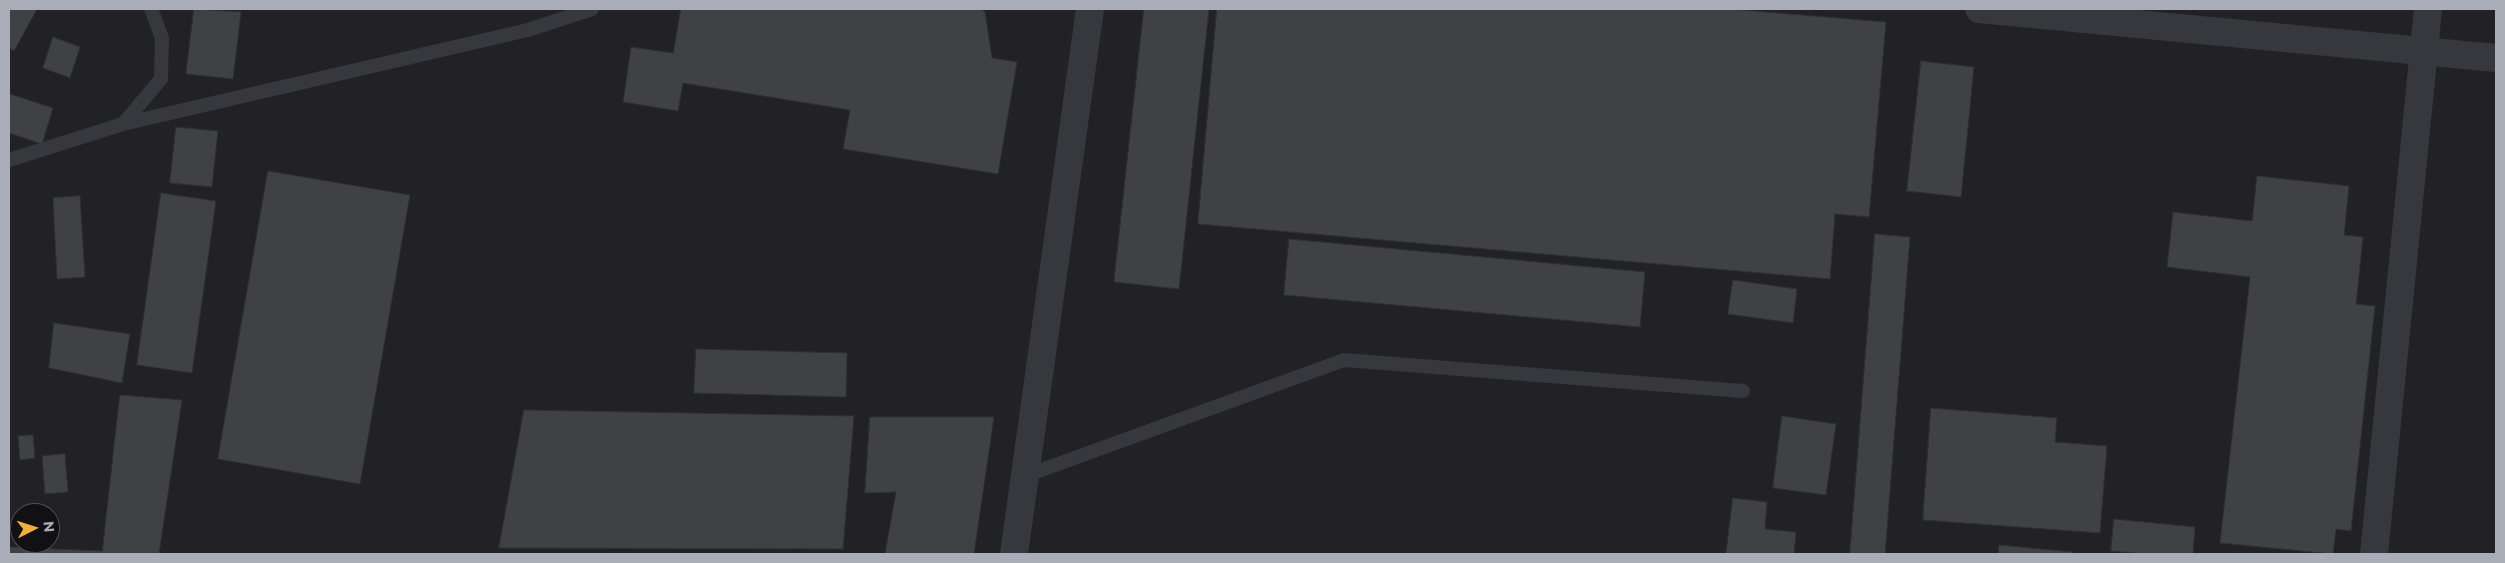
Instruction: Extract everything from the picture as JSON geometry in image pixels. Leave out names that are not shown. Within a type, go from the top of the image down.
[{"type":"street","points":[[1014,554],[1090,9]]},
{"type":"street","points":[[1979,9],[2496,58]]},
{"type":"street","points":[[2374,554],[2428,9]]},
{"type":"lane","points":[[124,124],[161,79],[162,38],[151,9]]},
{"type":"lane","points":[[9,160],[124,124],[528,30],[592,9]]},
{"type":"lane","points":[[1025,476],[1344,360],[1743,391]]},
{"type":"shaded area","points":[[9,9],[2496,9],[2496,554],[9,554]]},
{"type":"building","points":[[9,9],[37,9],[14,51],[9,48]]},
{"type":"building","points":[[194,9],[241,12],[233,79],[186,74]]},
{"type":"building","points":[[681,9],[981,9],[985,12],[992,58],[1017,62],[998,174],[843,149],[850,110],[683,83],[678,111],[623,102],[631,47],[673,53]]},
{"type":"building","points":[[1144,9],[1209,9],[1179,289],[1114,282]]},
{"type":"building","points":[[1217,9],[1730,9],[1886,22],[1869,217],[1835,214],[1830,279],[1198,224]]},
{"type":"building","points":[[53,37],[80,47],[70,78],[43,68]]},
{"type":"building","points":[[1921,61],[1974,67],[1961,197],[1907,191]]},
{"type":"building","points":[[10,94],[53,108],[42,144],[9,133]]},
{"type":"building","points":[[176,127],[218,131],[212,187],[170,183]]},
{"type":"building","points":[[268,171],[410,195],[360,484],[218,459]]},
{"type":"building","points":[[2257,176],[2349,186],[2344,235],[2363,237],[2356,304],[2375,306],[2351,531],[2336,529],[2333,554],[2220,543],[2250,277],[2167,267],[2173,212],[2252,221]]},
{"type":"building","points":[[161,193],[216,201],[192,373],[137,365]]},
{"type":"building","points":[[80,196],[85,277],[57,279],[53,198]]},
{"type":"building","points":[[1875,234],[1910,237],[1885,554],[1850,554]]},
{"type":"building","points":[[1289,239],[1645,272],[1640,327],[1284,295]]},
{"type":"building","points":[[1733,280],[1797,289],[1793,323],[1728,314]]},
{"type":"building","points":[[54,323],[130,334],[122,383],[49,368]]},
{"type":"building","points":[[696,349],[847,353],[846,397],[694,393]]},
{"type":"building","points":[[120,395],[182,400],[159,554],[9,554],[9,547],[10,553],[60,553],[60,549],[102,551]]},
{"type":"building","points":[[1931,408],[2057,418],[2055,442],[2107,446],[2100,533],[1923,520]]},
{"type":"building","points":[[524,410],[854,416],[843,549],[499,548]]},
{"type":"building","points":[[1782,416],[1836,424],[1826,495],[1773,488]]},
{"type":"building","points":[[870,417],[994,417],[974,554],[885,554],[896,492],[865,493]]},
{"type":"building","points":[[33,435],[35,458],[20,460],[18,436]]},
{"type":"building","points":[[65,454],[68,492],[45,494],[42,456]]},
{"type":"building","points":[[1733,498],[1767,502],[1765,529],[1796,532],[1794,554],[1726,554]]},
{"type":"building","points":[[2114,519],[2195,527],[2193,554],[2146,554],[2111,551]]},
{"type":"building","points":[[1999,545],[2073,552],[2072,554],[1999,554]]}]
